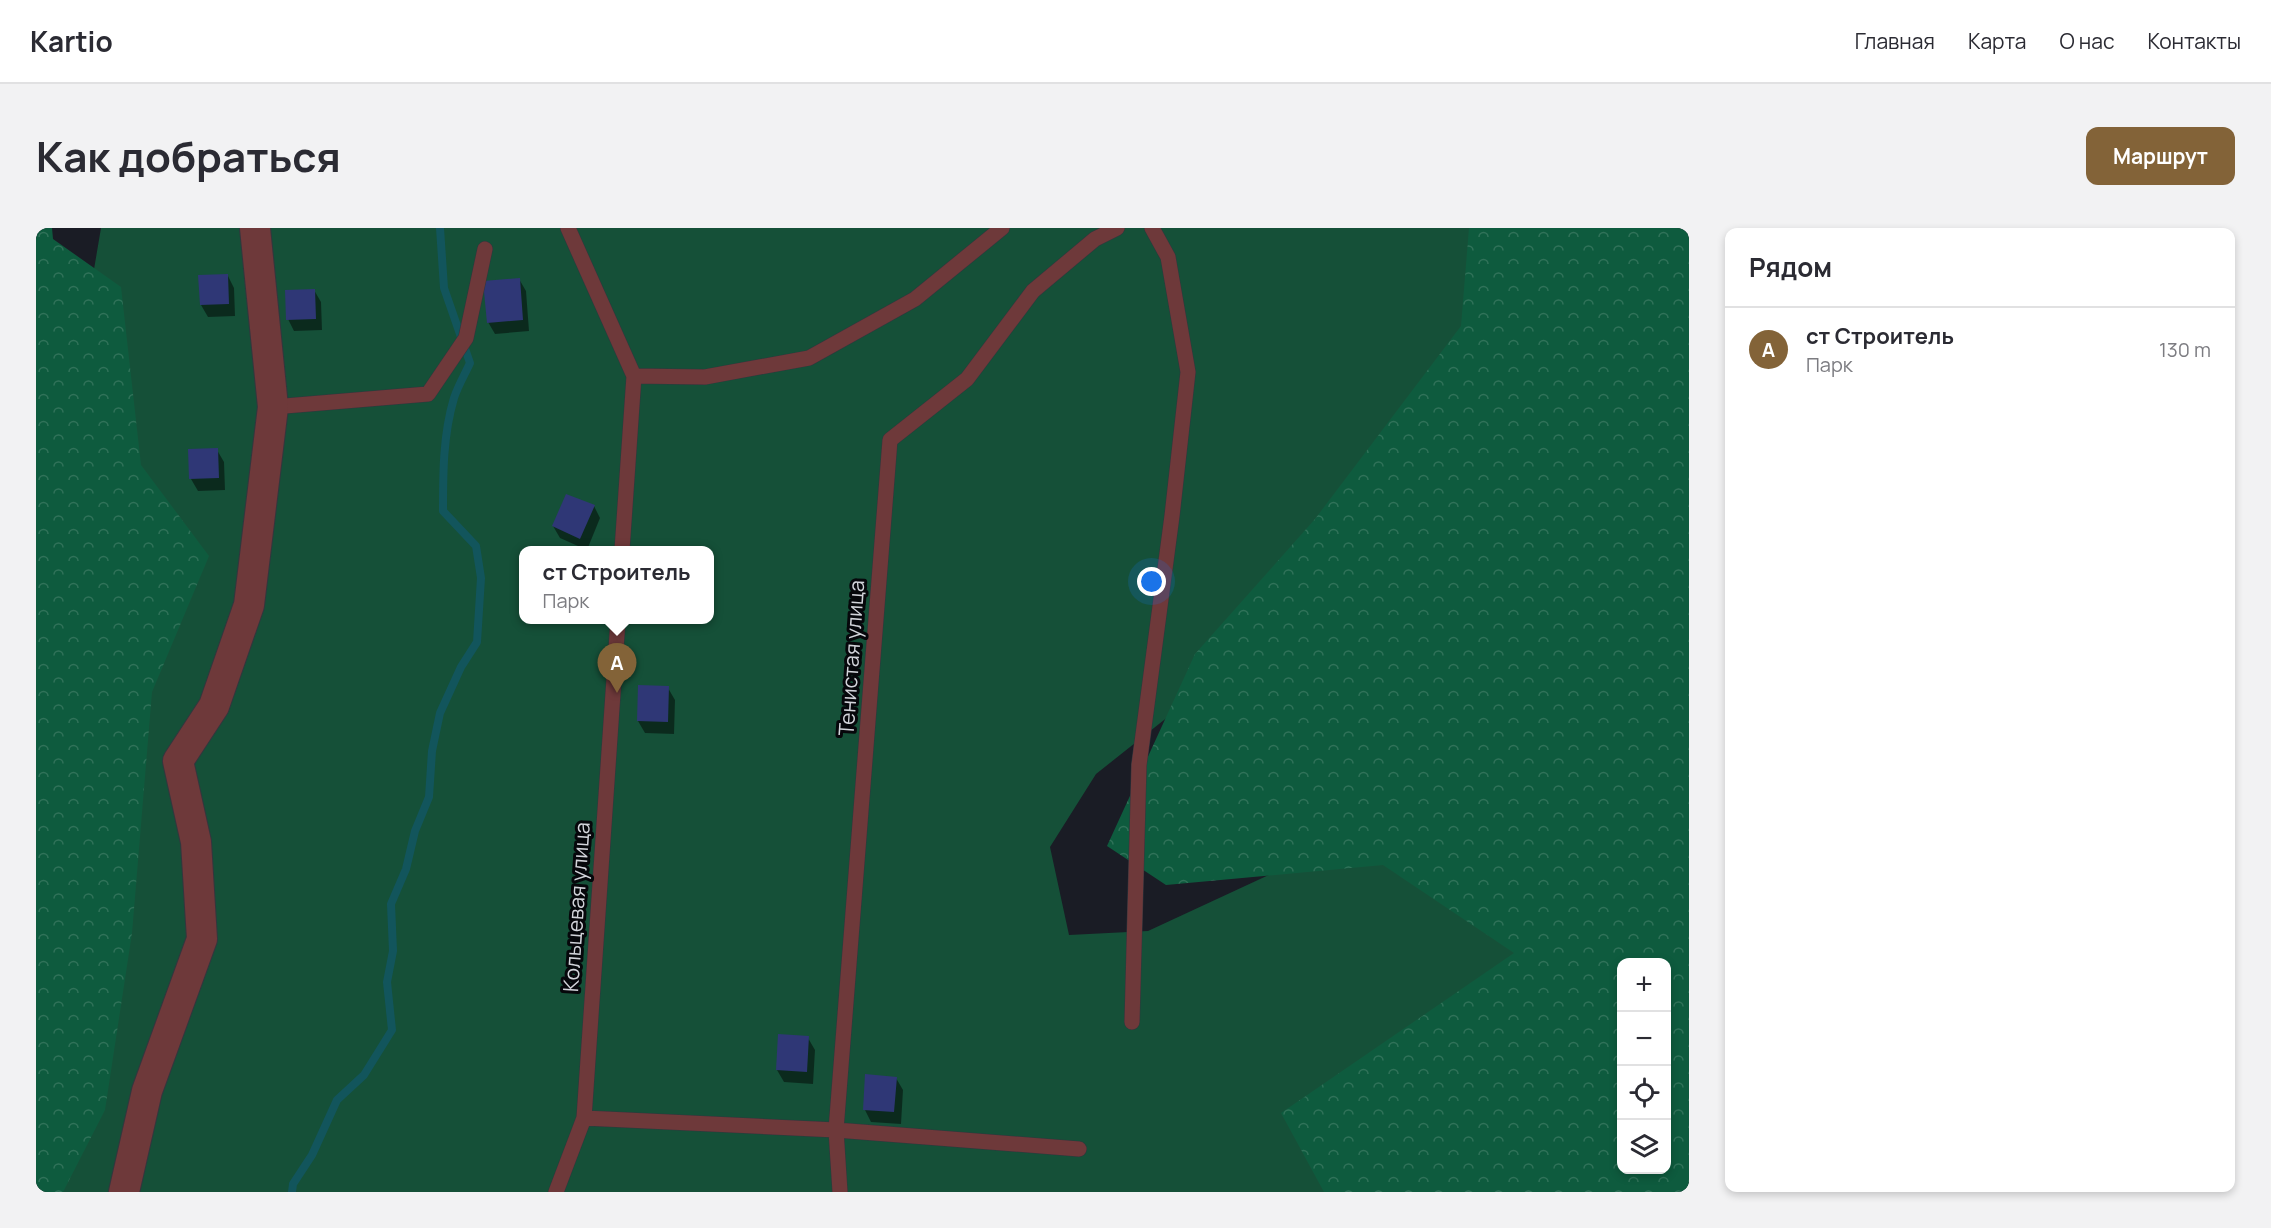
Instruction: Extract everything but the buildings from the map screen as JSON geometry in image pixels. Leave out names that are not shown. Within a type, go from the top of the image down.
[{"type":"street","points":[[124,1192],[147,1091],[202,939],[196,842],[178,761],[214,706],[249,604],[273,406],[255,228]]},
{"type":"lane","points":[[568,228],[634,376],[622,546]]},
{"type":"lane","points":[[634,376],[705,377],[809,358],[915,299],[1002,228]]},
{"type":"lane","name":"Тенистая улица","points":[[840,1192],[836,1130],[890,440],[967,379],[1033,291],[1095,239],[1117,228]]},
{"type":"lane","points":[[1132,1022],[1139,765],[1173,516],[1188,372],[1168,257],[1152,228]]},
{"type":"lane","points":[[273,406],[428,394],[466,338],[485,249]]},
{"type":"lane","name":"Кольцевая улица","points":[[556,1192],[584,1118],[618,624]]},
{"type":"lane","points":[[584,1118],[836,1130],[1079,1149]]},
{"type":"green space","points":[[36,228],[52,228],[53,239],[121,287],[141,465],[209,556],[152,692],[132,933],[105,1110],[63,1192],[36,1192]]},
{"type":"green space","points":[[101,228],[1530,228],[1319,597],[1096,774],[1050,847],[1069,935],[1148,931],[1310,856],[1395,840],[1676,952],[1689,1192],[36,1192],[36,612]]},
{"type":"green space","points":[[1469,228],[1689,228],[1689,1192],[1324,1192],[1281,1113],[1514,953],[1383,865],[1166,885],[1107,846],[1195,654],[1315,519],[1461,326]]},
{"type":"waterway","points":[[292,1192],[293,1184],[312,1155],[337,1100],[364,1075],[392,1030],[387,982],[393,951],[391,904],[406,869],[415,831],[429,797],[432,751],[440,713],[461,667],[477,642],[481,578],[476,546],[443,511],[448,426],[454,398],[470,363],[444,288],[440,228]]},
{"type":"place","name":"ст Строитель","points":[[617,693]]}]
